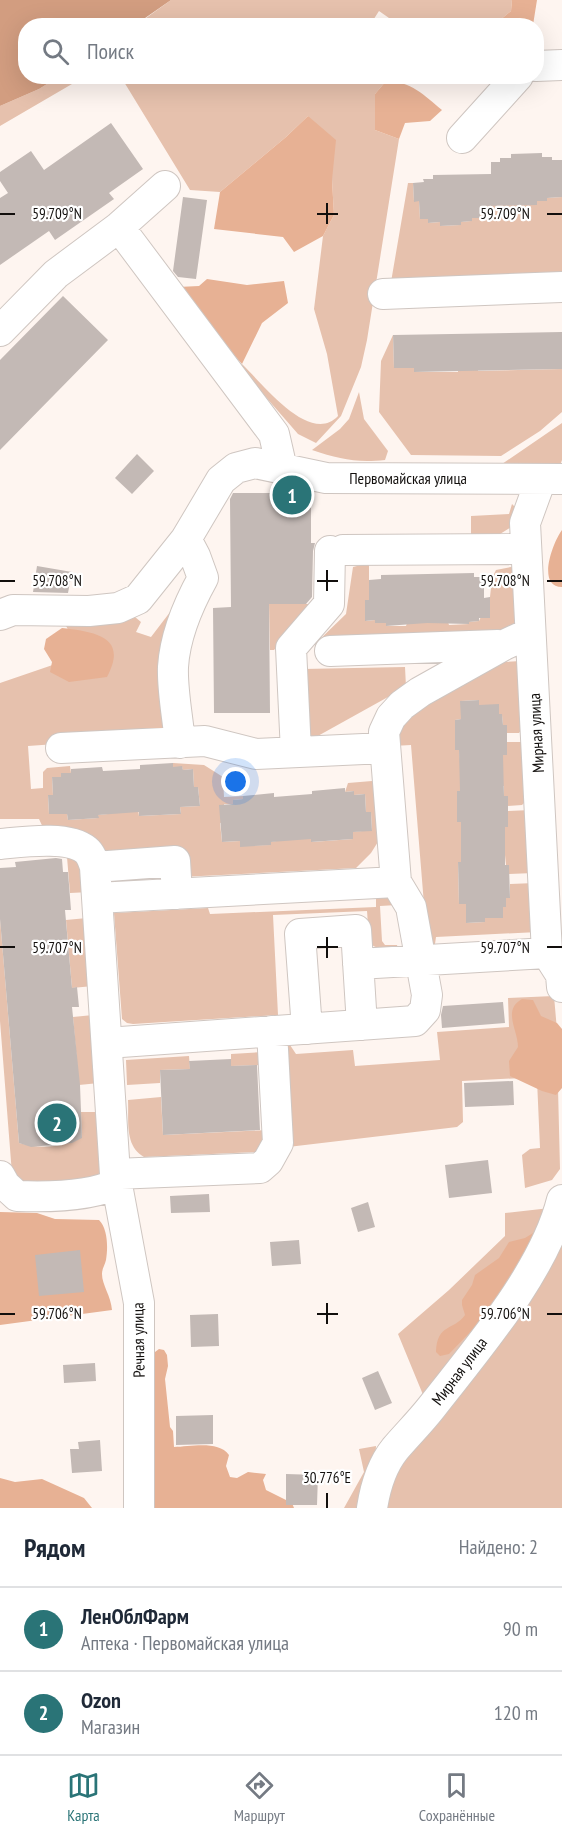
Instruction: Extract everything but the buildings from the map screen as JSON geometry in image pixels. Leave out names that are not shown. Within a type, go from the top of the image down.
[{"type":"street","points":[[544,66],[562,65]]},
{"type":"street","points":[[462,138],[511,84]]},
{"type":"street","points":[[0,331],[56,274],[119,227],[165,186]]},
{"type":"street","points":[[4,608],[89,611],[118,608],[138,598],[186,539],[221,480],[236,468],[269,466],[274,434],[119,227]]},
{"type":"street","points":[[383,294],[562,287]]},
{"type":"street","name":"Первомайская улица","points":[[269,466],[326,478],[552,479]]},
{"type":"street","name":"Мирная улица","points":[[552,479],[525,523],[526,549],[517,639],[552,871],[547,953],[561,975],[562,987]]},
{"type":"street","points":[[180,743],[173,668],[183,621],[203,578],[186,539]]},
{"type":"street","points":[[296,752],[291,648],[329,604],[337,551],[526,549]]},
{"type":"street","points":[[330,651],[517,639]]},
{"type":"street","points":[[107,1043],[415,1021],[425,1010],[427,994],[411,907],[396,882],[384,732],[391,717],[402,705],[441,680],[517,639]]},
{"type":"street","points":[[61,748],[206,741],[256,754],[385,748]]},
{"type":"street","points":[[0,844],[52,841],[72,843],[86,850],[95,867],[175,861],[177,894]]},
{"type":"street","name":"Речная улица","points":[[95,867],[116,1179],[139,1303],[139,1508]]},
{"type":"street","points":[[97,898],[396,882]]},
{"type":"street","points":[[307,1029],[300,934],[356,930],[362,1025]]},
{"type":"street","points":[[358,964],[547,953]]},
{"type":"street","points":[[0,1176],[5,1185],[17,1196],[52,1197],[108,1189],[116,1179],[260,1168],[268,1161],[278,1143],[272,1031]]},
{"type":"street","name":"Мирная улица","points":[[372,1508],[375,1489],[394,1451],[414,1430],[518,1292],[557,1220],[562,1200]]},
{"type":"shaded area","points":[[0,0],[171,0],[145,18],[18,18],[18,84],[47,84],[0,106]]},
{"type":"shaded area","points":[[171,0],[512,0],[511,11],[502,18],[389,18],[379,11],[374,18],[146,18]]},
{"type":"shaded area","points":[[512,0],[537,0],[534,18],[502,18],[511,11]]},
{"type":"shaded area","points":[[47,84],[72,84],[0,126],[0,106]]},
{"type":"shaded area","points":[[125,84],[383,84],[375,94],[375,130],[399,139],[367,340],[361,367],[341,416],[316,443],[298,434],[243,371],[242,364],[274,397],[301,418],[314,423],[327,423],[338,416],[327,354],[314,309],[323,236],[334,215],[332,180],[308,116],[220,192],[190,190]]},
{"type":"shaded area","points":[[383,84],[405,84],[423,94],[442,110],[430,121],[405,123],[399,139],[375,130],[375,94]]},
{"type":"shaded area","points":[[308,116],[336,140],[332,180],[334,215],[323,236],[294,252],[283,237],[214,229],[220,192]]},
{"type":"shaded area","points":[[408,183],[413,183],[414,201],[419,201],[420,219],[428,219],[428,223],[440,222],[440,226],[460,225],[461,222],[480,217],[480,200],[547,201],[547,198],[562,197],[562,275],[391,282]]},
{"type":"shaded area","points":[[207,279],[247,285],[284,281],[288,303],[262,323],[242,364],[178,287],[199,286]]},
{"type":"shaded area","points":[[393,335],[394,368],[414,368],[415,372],[458,372],[458,367],[478,366],[478,371],[562,369],[562,412],[540,431],[501,456],[411,455],[379,412],[381,361]]},
{"type":"shaded area","points":[[359,392],[364,419],[388,451],[385,460],[348,460],[312,450],[340,429],[349,419]]},
{"type":"shaded area","points":[[562,423],[562,460],[559,468],[502,464]]},
{"type":"shaded area","points":[[512,504],[516,508],[516,524],[500,534],[471,539],[471,516],[509,514]]},
{"type":"shaded area","points":[[562,530],[562,587],[554,585],[548,572],[551,553]]},
{"type":"shaded area","points":[[369,563],[369,600],[365,601],[366,621],[375,620],[375,623],[386,623],[386,626],[406,626],[407,623],[448,622],[449,625],[479,621],[490,597],[492,578],[496,570],[511,567],[518,569],[521,627],[491,640],[316,643],[346,614],[353,567]]},
{"type":"shaded area","points":[[180,599],[167,736],[28,746],[31,789],[43,788],[43,772],[47,768],[70,766],[71,773],[61,773],[61,777],[52,777],[53,795],[48,796],[49,814],[67,814],[68,820],[98,818],[98,815],[108,814],[108,811],[138,809],[139,816],[181,814],[180,807],[200,806],[198,787],[194,787],[193,769],[183,770],[182,767],[173,767],[173,763],[204,765],[223,777],[224,797],[243,796],[243,799],[233,800],[233,804],[224,804],[225,822],[220,823],[222,842],[240,841],[240,846],[271,845],[271,842],[311,835],[312,842],[353,839],[353,832],[372,830],[371,812],[366,812],[365,794],[354,795],[354,791],[345,792],[348,783],[372,781],[376,785],[381,837],[371,853],[356,868],[181,877],[110,854],[85,838],[46,834],[39,819],[0,819],[0,683],[73,658],[73,639],[65,624],[135,617],[141,622],[136,632],[151,637]]},
{"type":"shaded area","points":[[269,604],[316,604],[274,650],[270,650]]},
{"type":"shaded area","points":[[62,628],[96,634],[111,645],[114,653],[113,663],[107,677],[69,682],[50,672],[52,662],[44,649],[46,639]]},
{"type":"shaded area","points":[[521,661],[525,725],[519,733],[507,733],[502,715],[499,714],[499,705],[479,705],[479,700],[461,701],[461,719],[455,720],[455,750],[459,750],[463,791],[457,791],[457,821],[461,822],[461,831],[464,831],[465,862],[458,862],[459,904],[466,904],[466,923],[485,922],[485,918],[503,917],[506,898],[510,898],[510,884],[535,883],[538,932],[436,937],[435,944],[429,945],[411,745],[393,746],[395,722],[491,663]]},
{"type":"shaded area","points":[[405,667],[406,687],[307,742],[303,669]]},
{"type":"shaded area","points":[[507,742],[528,742],[530,797],[522,805],[508,806],[504,796],[504,786],[500,786],[500,766],[503,765],[503,755],[507,755]]},
{"type":"shaded area","points":[[531,810],[534,873],[509,874],[509,865],[506,865],[505,855],[502,855],[505,827],[508,827],[508,811]]},
{"type":"shaded area","points":[[84,856],[90,892],[70,893],[67,857]]},
{"type":"shaded area","points":[[376,891],[388,894],[397,905],[380,906],[382,941],[385,945],[397,945],[398,949],[386,949],[369,942],[367,911],[273,915],[278,1015],[133,1024],[122,1019],[114,913],[208,908],[210,914],[376,907]]},
{"type":"shaded area","points":[[87,918],[93,986],[72,988],[66,920]]},
{"type":"shaded area","points":[[0,919],[19,1143],[51,1146],[75,1141],[82,1137],[81,1112],[100,1112],[103,1175],[98,1182],[20,1184],[12,1174],[0,1021]]},
{"type":"shaded area","points":[[554,996],[561,1076],[462,1081],[463,1122],[457,1127],[288,1147],[281,1043],[288,1042],[296,1054],[353,1050],[355,1066],[440,1060],[437,1032],[509,1027],[508,998]]},
{"type":"shaded area","points":[[522,999],[533,1000],[541,1016],[557,1023],[562,1029],[562,1088],[556,1095],[510,1076],[509,1061],[518,1047],[512,1015],[516,1004]]},
{"type":"shaded area","points":[[93,1015],[99,1083],[79,1085],[73,1017]]},
{"type":"shaded area","points":[[263,1052],[265,1065],[231,1066],[231,1054]]},
{"type":"shaded area","points":[[189,1056],[190,1069],[160,1070],[160,1083],[127,1085],[126,1060]]},
{"type":"shaded area","points":[[537,1080],[558,1088],[560,1169],[552,1180],[525,1188],[522,1155],[530,1149],[540,1148]]},
{"type":"shaded area","points":[[161,1097],[163,1135],[268,1130],[257,1152],[144,1157],[133,1146],[130,1139],[128,1100]]},
{"type":"shaded area","points":[[550,1208],[534,1255],[426,1402],[398,1334],[449,1290],[505,1236],[505,1213]]},
{"type":"shaded area","points":[[0,1212],[37,1213],[55,1219],[99,1220],[106,1233],[107,1244],[102,1278],[112,1310],[0,1325]]},
{"type":"shaded area","points":[[562,1229],[562,1508],[380,1508],[383,1480]]},
{"type":"shaded area","points":[[538,1230],[503,1291],[476,1326],[449,1354],[440,1356],[436,1352],[439,1336],[465,1315],[462,1300],[472,1285],[475,1275],[499,1258],[509,1242],[525,1238]]},
{"type":"shaded area","points":[[159,1349],[164,1350],[167,1355],[168,1366],[165,1379],[174,1447],[211,1446],[224,1450],[229,1455],[226,1466],[230,1477],[237,1478],[248,1472],[266,1474],[263,1480],[266,1490],[292,1503],[294,1508],[150,1508],[151,1355]]},
{"type":"shaded area","points":[[376,1446],[366,1508],[344,1508],[364,1472],[359,1449]]},
{"type":"shaded area","points":[[0,1478],[15,1482],[42,1479],[84,1498],[92,1508],[0,1508]]},
{"type":"place","name":"ЛенОблФарм","points":[[292,495]]},
{"type":"place","name":"Ozon","points":[[57,1123]]}]
